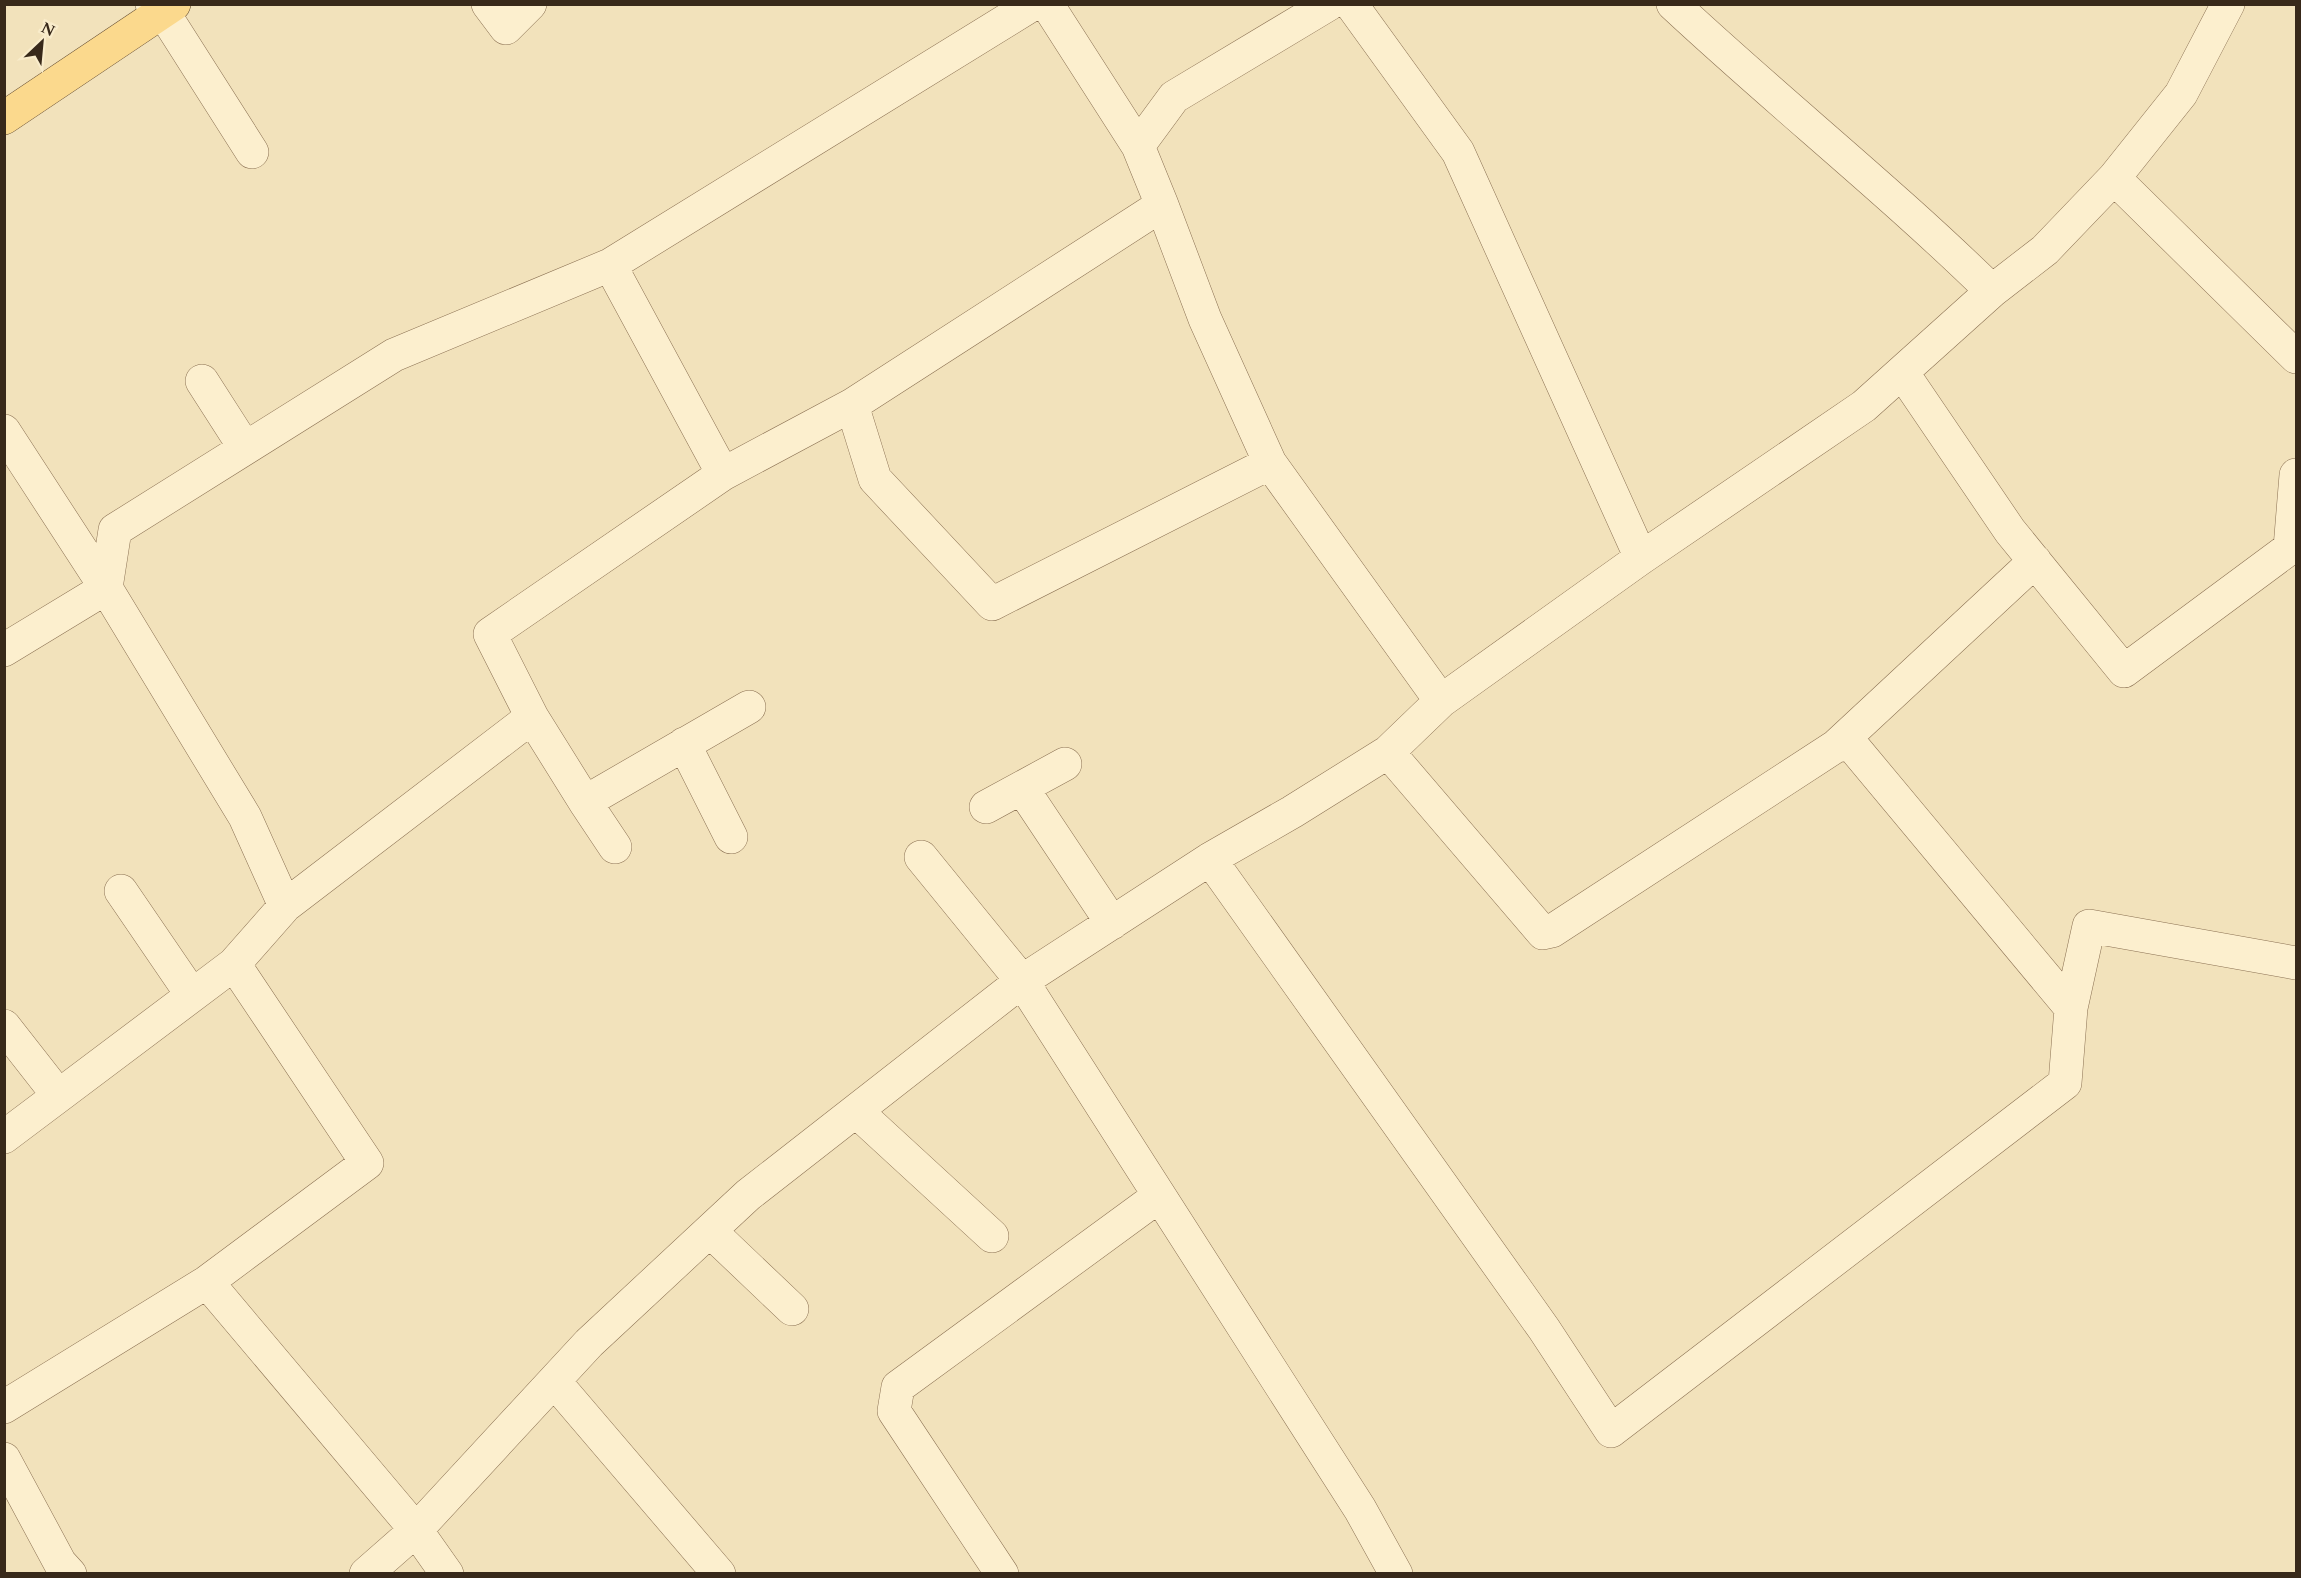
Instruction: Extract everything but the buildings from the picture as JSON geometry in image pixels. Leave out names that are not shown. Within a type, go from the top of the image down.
[{"type":"main road","points":[[4,118],[163,7]]},
{"type":"street","points":[[488,4],[506,28],[530,4]]},
{"type":"street","points":[[4,650],[106,588],[115,530],[245,448],[394,355],[610,265],[1033,4]]},
{"type":"street","points":[[1047,4],[1138,146],[1205,320],[1270,463],[1441,701]]},
{"type":"street","points":[[1138,146],[1174,98],[1329,4]]},
{"type":"street","points":[[1351,4],[1458,152],[1641,558]]},
{"type":"street","points":[[1673,4],[1743,69],[1949,249],[1992,291]]},
{"type":"street","points":[[366,1574],[416,1530],[590,1343],[748,1195],[1022,981],[1210,859],[1292,812],[1388,752],[1441,701],[1641,558],[1864,406],[1992,291],[2045,250],[2114,178],[2181,94],[2228,4]]},
{"type":"street","points":[[163,7],[252,152]]},
{"type":"street","points":[[2114,178],[2296,357]]},
{"type":"street","points":[[615,847],[532,717],[490,634],[723,474],[852,405],[1162,205]]},
{"type":"street","points":[[610,265],[723,474]]},
{"type":"street","points":[[1902,372],[2010,531],[2124,671],[2290,548],[2296,475]]},
{"type":"street","points":[[202,381],[245,448]]},
{"type":"street","points":[[852,405],[875,479],[992,604],[1270,463]]},
{"type":"street","points":[[4,431],[106,588],[245,817],[285,906]]},
{"type":"street","points":[[1388,752],[1543,933],[1552,931],[1836,746],[2034,561]]},
{"type":"street","points":[[585,802],[749,707]]},
{"type":"street","points":[[4,1137],[234,964],[285,906],[532,717]]},
{"type":"street","points":[[684,744],[731,837]]},
{"type":"street","points":[[1836,746],[1851,744],[2071,1008]]},
{"type":"street","points":[[986,807],[1065,764]]},
{"type":"street","points":[[1022,788],[1112,922]]},
{"type":"street","points":[[921,857],[1022,981],[1360,1509],[1396,1574]]},
{"type":"street","points":[[1210,859],[1544,1329],[1611,1431],[2066,1083],[2071,1008],[2089,926],[2296,963]]},
{"type":"street","points":[[121,891],[192,995]]},
{"type":"street","points":[[4,1407],[207,1282],[367,1163],[234,964]]},
{"type":"street","points":[[4,1026],[58,1095]]},
{"type":"street","points":[[856,1111],[992,1236]]},
{"type":"street","points":[[1002,1574],[894,1411],[898,1387],[1159,1196]]},
{"type":"street","points":[[710,1231],[792,1309]]},
{"type":"street","points":[[207,1282],[416,1530],[447,1574]]},
{"type":"street","points":[[554,1382],[719,1574]]},
{"type":"street","points":[[4,1459],[58,1570]]}]
